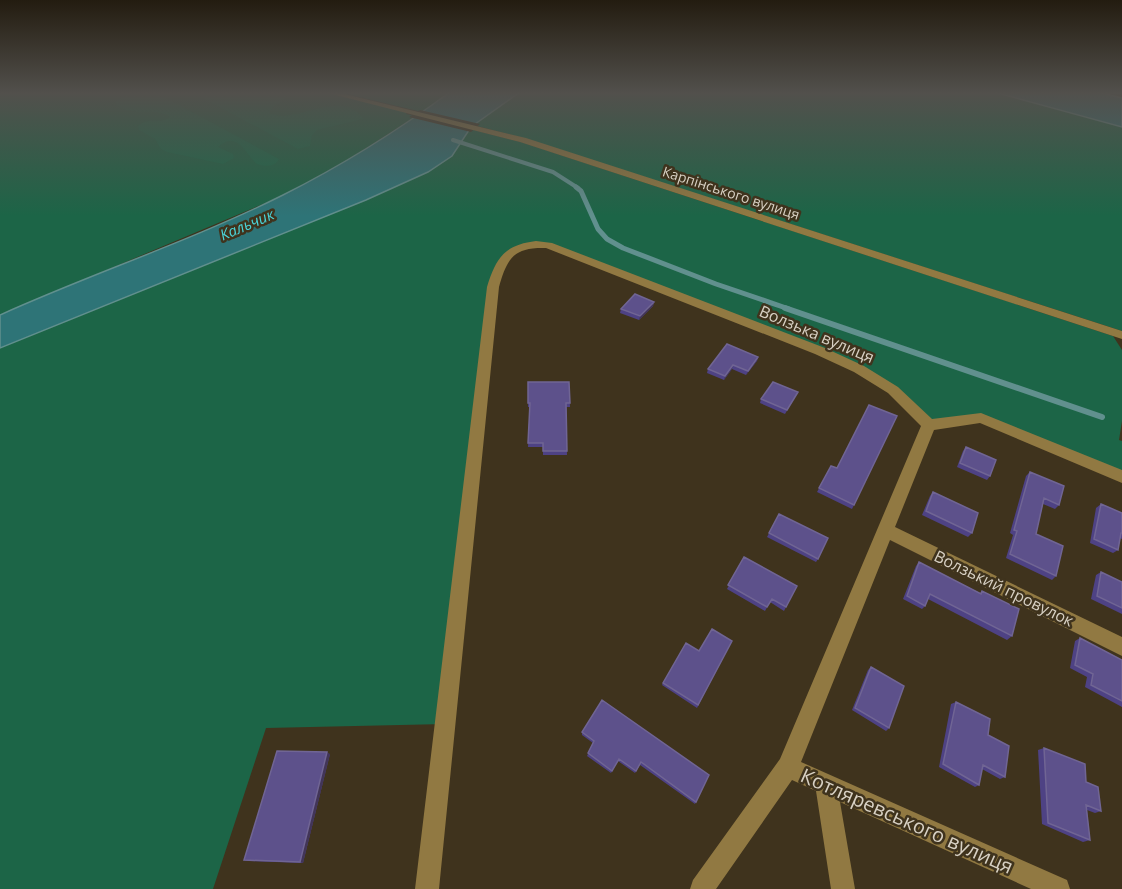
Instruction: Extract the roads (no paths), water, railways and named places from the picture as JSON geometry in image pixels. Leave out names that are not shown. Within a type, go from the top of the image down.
[{"type":"street","name":"Карпінського вулиця","points":[[498,133],[1122,335]]},
{"type":"street","name":"Волзька вулиця","points":[[427,889],[493,287],[498,269],[506,256],[518,246],[531,243],[548,245],[820,351],[860,369],[893,390],[929,425]]},
{"type":"street","points":[[702,889],[788,767],[929,425],[981,418],[1122,477]]},
{"type":"street","name":"Волзький провулок","points":[[886,530],[1122,647]]},
{"type":"street","name":"Котляревського вулиця","points":[[788,767],[1058,889]]},
{"type":"street","points":[[826,784],[843,889]]},
{"type":"water","name":"Кальчик","points":[[389,133],[467,133],[452,156],[428,172],[366,200],[0,348],[0,315],[248,212],[326,172]]},
{"type":"waterway","points":[[453,140],[553,172],[578,188]]},
{"type":"waterway","points":[[576,187],[581,191],[598,229],[607,239],[623,248],[716,284],[789,309]]},
{"type":"waterway","points":[[785,308],[1102,417]]}]
